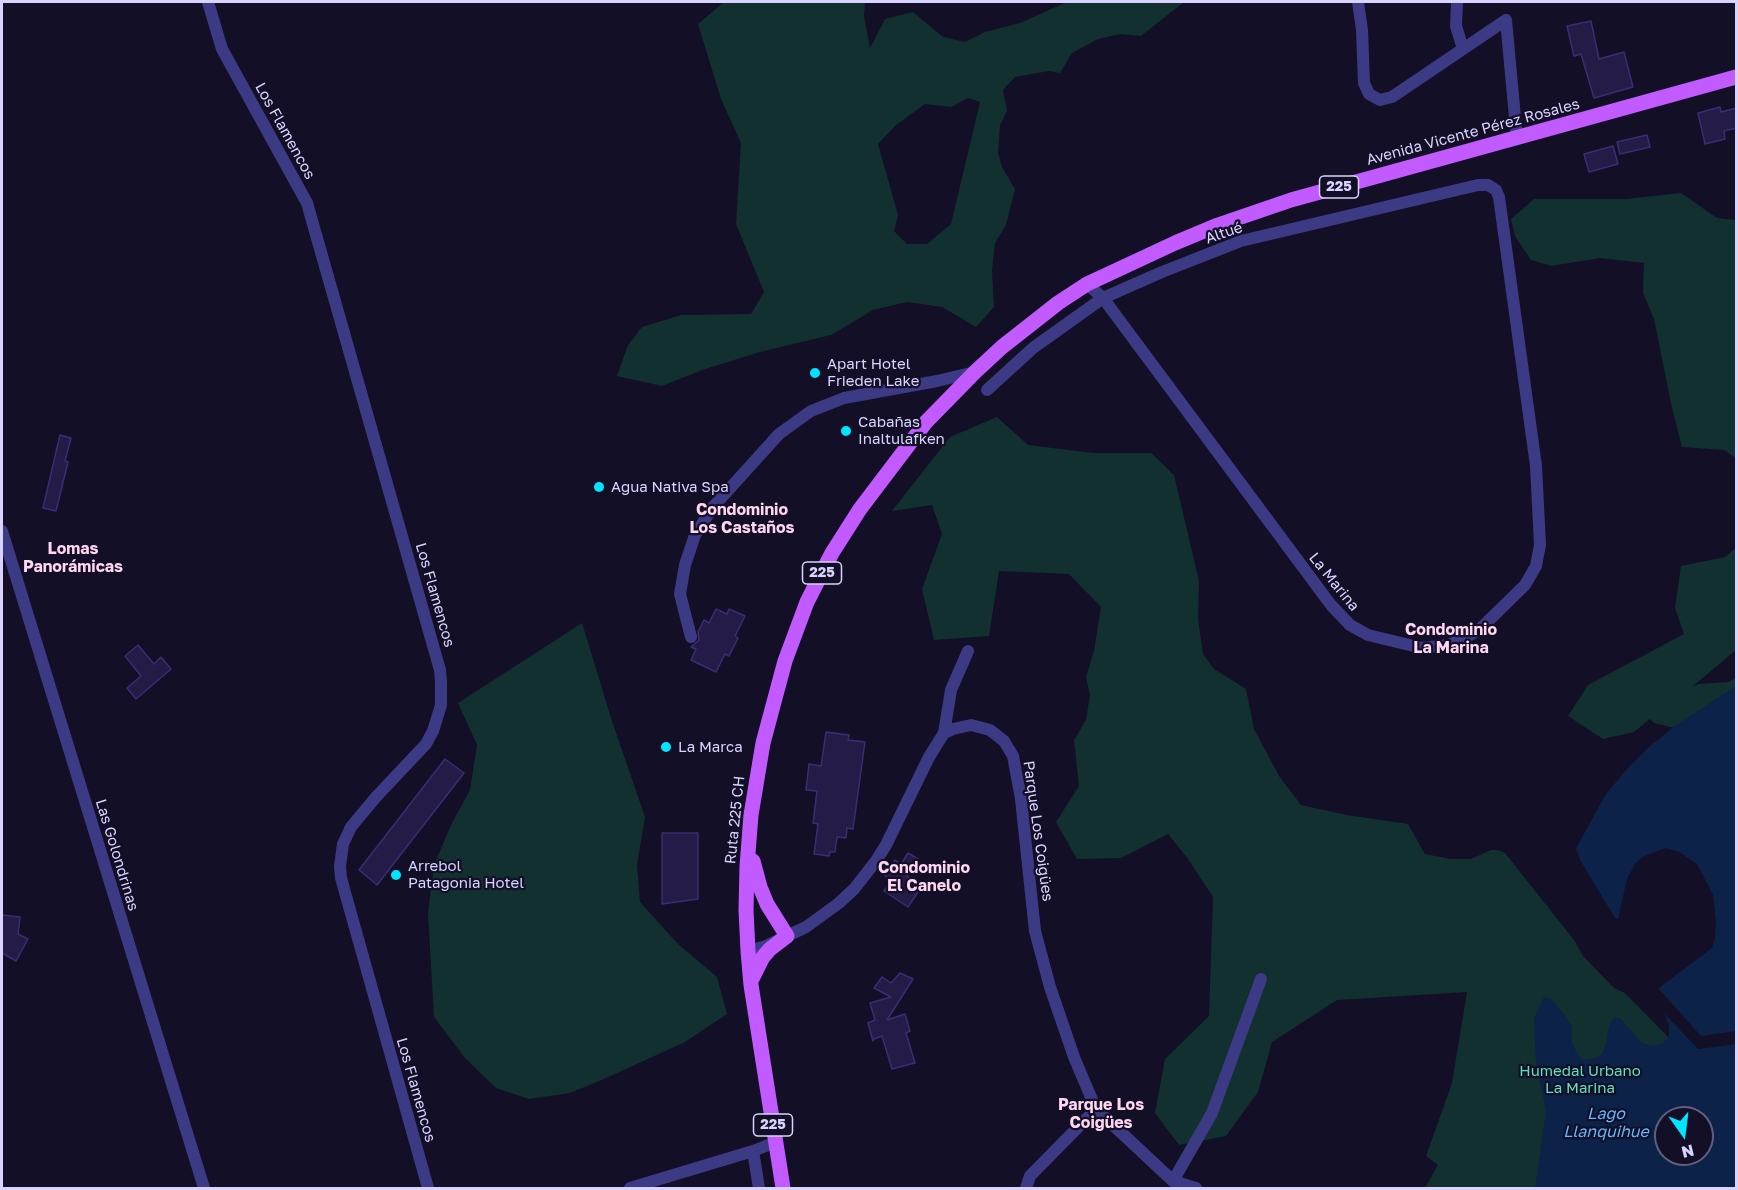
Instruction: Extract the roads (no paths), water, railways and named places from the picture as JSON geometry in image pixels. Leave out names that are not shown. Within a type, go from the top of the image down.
[{"type":"main road","name":"Avenida Vicente Pérez Rosales","points":[[975,372],[1030,324],[1087,284],[1153,252],[1218,225],[1291,200],[1737,77]]},
{"type":"main road","name":"Ruta 225 CH","points":[[783,1188],[751,985],[746,910],[751,815],[763,743],[785,662],[807,602],[832,553],[860,509],[926,422],[975,372]]},
{"type":"main road","points":[[749,838],[760,887],[767,904],[788,936],[763,957],[753,975],[751,985]]},
{"type":"street","name":"Los Flamencos","points":[[208,2],[222,49],[308,203],[440,670],[441,705],[433,731],[426,744],[351,827],[342,844],[340,866],[341,878],[428,1188]]},
{"type":"street","points":[[1358,2],[1362,30],[1364,83],[1369,94],[1374,98],[1392,97],[1506,20],[1517,139]]},
{"type":"street","points":[[1457,2],[1456,26],[1463,49]]},
{"type":"street","name":"Altué","points":[[987,390],[1033,348],[1103,298],[1241,241],[1478,185],[1488,185],[1493,188],[1498,197]]},
{"type":"street","name":"La Marina","points":[[1087,284],[1103,298],[1340,616],[1358,630],[1378,638],[1422,648],[1448,645],[1479,630],[1518,593],[1536,566],[1540,545],[1536,466],[1498,197]]},
{"type":"street","points":[[691,638],[680,594],[685,565],[695,535],[713,507],[779,434],[811,411],[844,398],[975,372]]},
{"type":"street","name":"Las Golondrinas","points":[[2,531],[204,1188]]},
{"type":"street","points":[[748,951],[788,936],[823,916],[866,875],[886,845],[929,757],[944,734],[951,690],[968,651]]},
{"type":"street","name":"Parque Los Coigües","points":[[944,734],[962,726],[981,726],[1004,741],[1013,756],[1021,800],[1035,931],[1050,987],[1074,1057],[1096,1109],[1173,1181],[1196,1188]]},
{"type":"street","points":[[1173,1181],[1212,1113],[1261,979]]},
{"type":"street","points":[[1026,1188],[1030,1176],[1096,1109]]},
{"type":"street","points":[[630,1188],[653,1185],[776,1142]]},
{"type":"street","points":[[753,1151],[759,1188]]},
{"type":"water","name":"Lago Llanquihue","points":[[1736,686],[1736,1188],[1535,1188],[1546,1111],[1536,1063],[1534,1018],[1544,997],[1551,999],[1572,1027],[1572,1044],[1582,1060],[1593,1059],[1602,1054],[1608,1030],[1615,1017],[1620,1018],[1642,1043],[1652,1046],[1661,1044],[1669,1037],[1669,1026],[1664,1013],[1648,996],[1712,948],[1715,938],[1713,895],[1697,864],[1679,852],[1666,848],[1642,857],[1635,864],[1627,879],[1618,919],[1615,918],[1580,860],[1576,848],[1606,794],[1649,747],[1676,725]]},
{"type":"place","name":"Apart Hotel Frieden Lake","points":[[815,373]]},
{"type":"place","name":"Cabañas Inaltulafken","points":[[846,431]]},
{"type":"place","name":"Agua Nativa Spa","points":[[599,487]]},
{"type":"place","name":"La Marca","points":[[666,747]]},
{"type":"place","name":"Arrebol Patagonia Hotel","points":[[396,875]]},
{"type":"district","name":"Condominio Los Castaños","points":[[742,519]]},
{"type":"district","name":"Lomas Panorámicas","points":[[73,558]]},
{"type":"district","name":"Condominio La Marina","points":[[1451,639]]},
{"type":"district","name":"Condominio El Canelo","points":[[924,877]]},
{"type":"district","name":"Parque Los Coigües","points":[[1101,1114]]},
{"type":"park label","name":"Humedal Urbano La Marina","points":[[1580,1080]]}]
